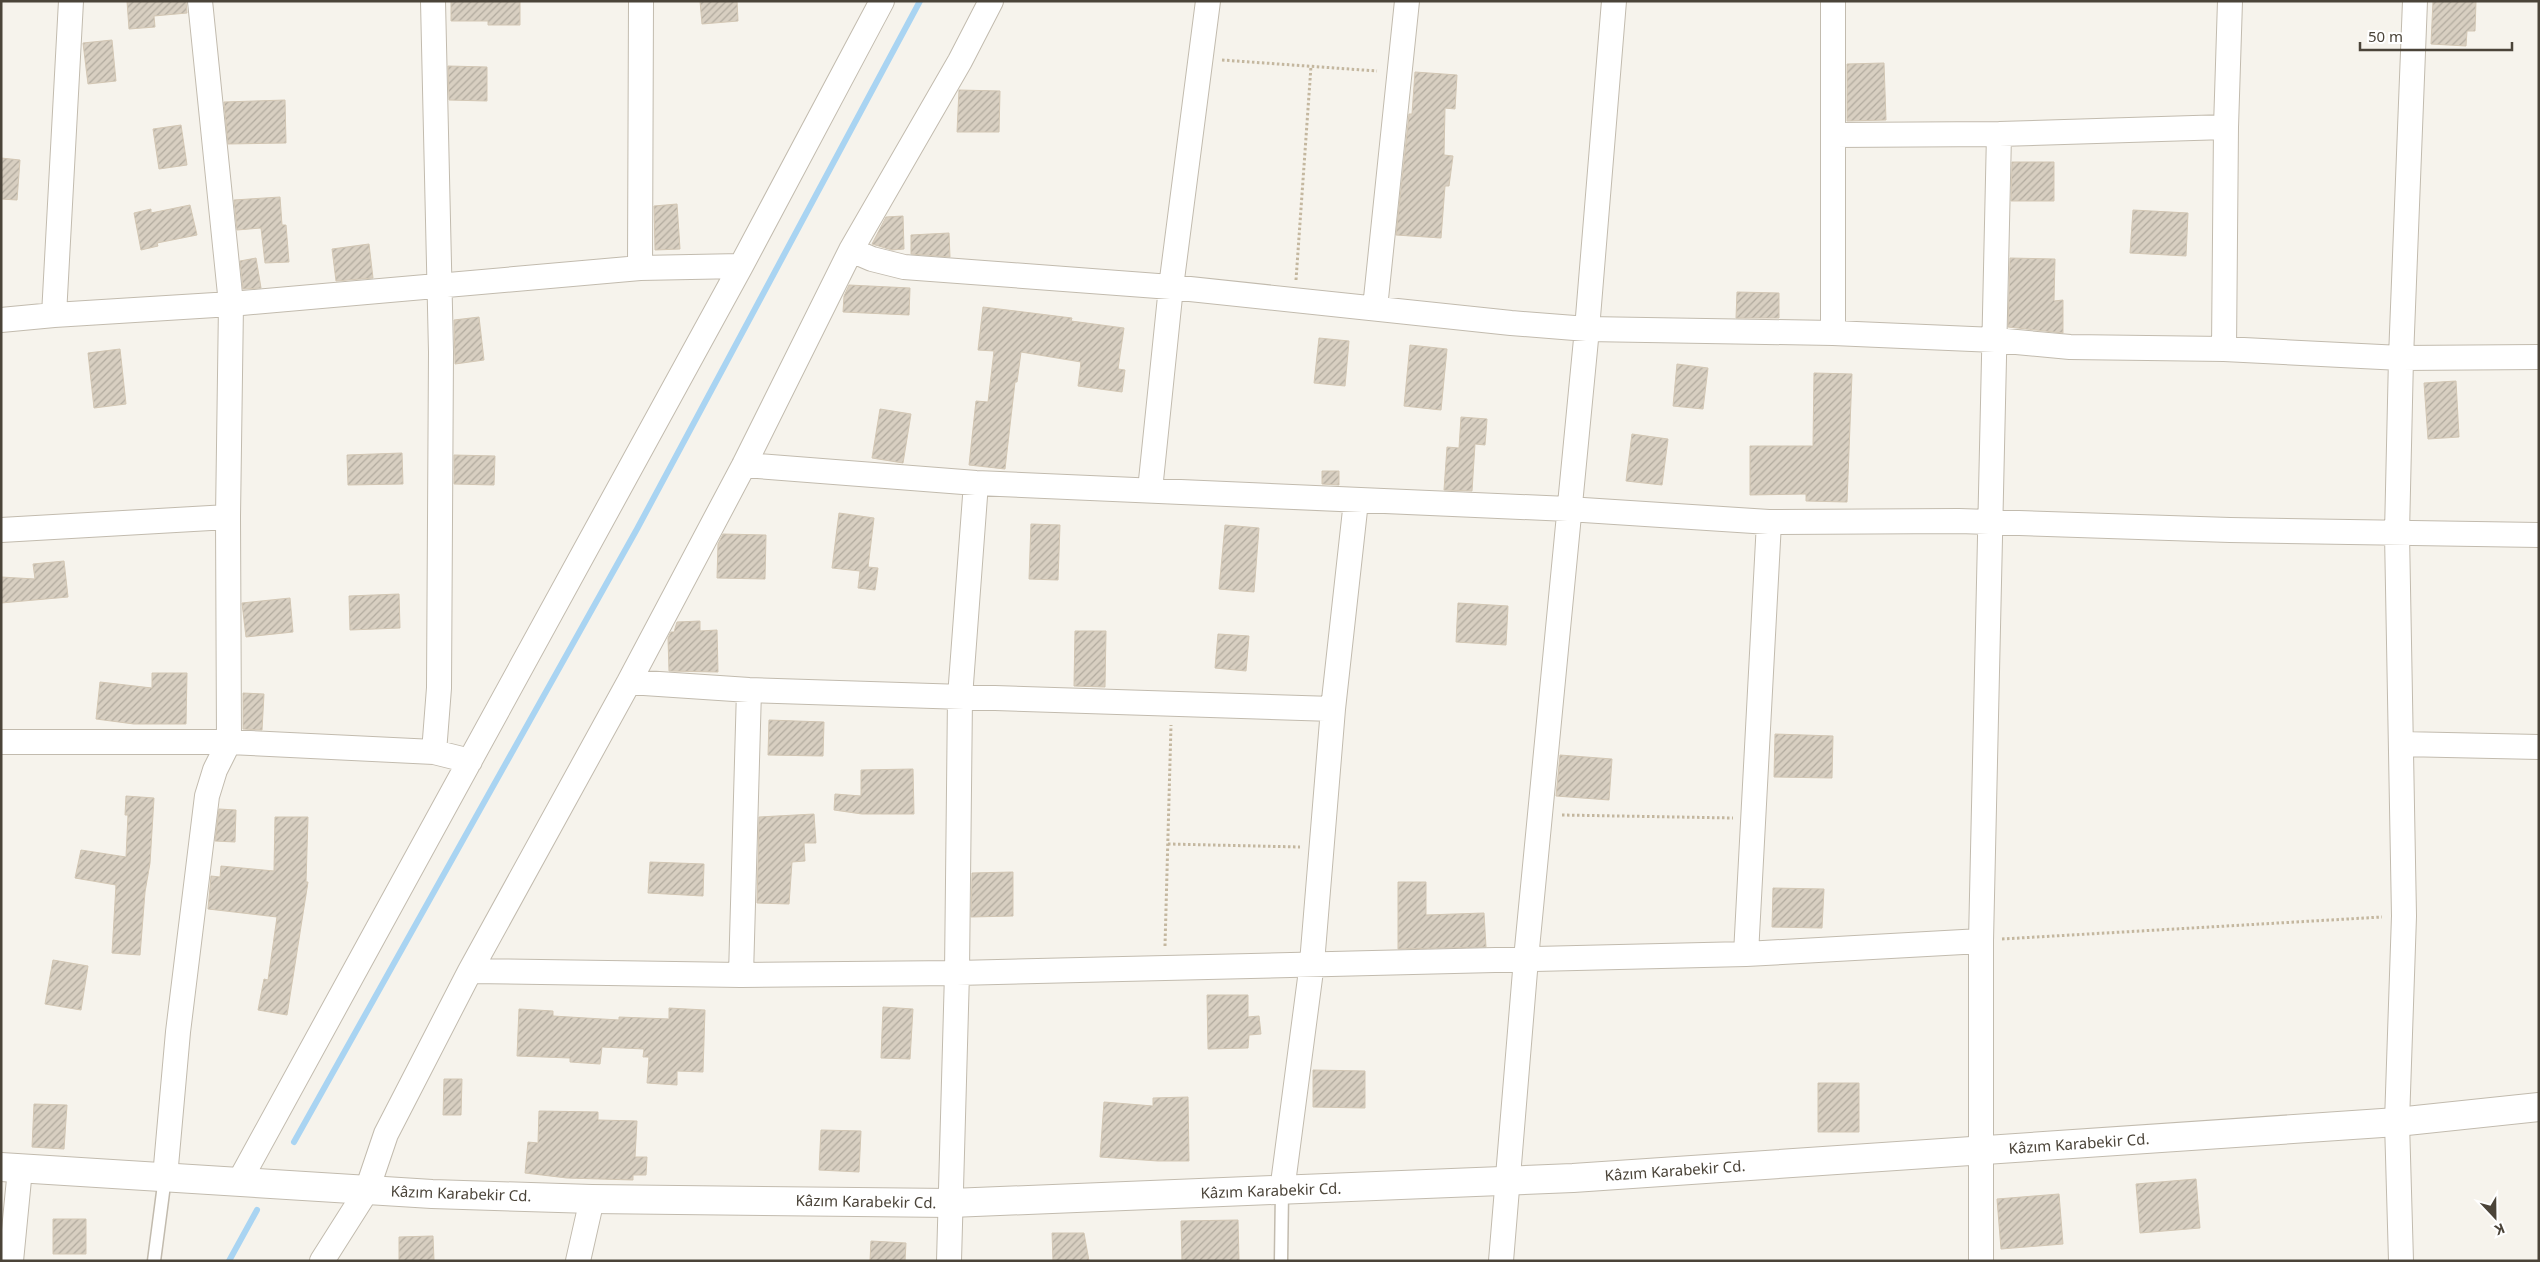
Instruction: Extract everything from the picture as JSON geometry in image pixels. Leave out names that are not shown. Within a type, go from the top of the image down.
[{"type":"street","points":[[54,315],[71,1]]},
{"type":"street","points":[[165,1177],[178,1032],[207,796],[215,770],[230,742],[228,517],[231,304],[200,1]]},
{"type":"street","points":[[433,1],[441,352],[439,688],[434,752]]},
{"type":"street","points":[[640,268],[641,1]]},
{"type":"street","points":[[240,1180],[741,266],[882,1]]},
{"type":"street","points":[[322,1261],[367,1190],[386,1134],[470,971],[629,682],[744,465],[851,250],[955,69],[991,1]]},
{"type":"street","points":[[1150,490],[1171,287],[1208,1]]},
{"type":"street","points":[[1375,308],[1407,1]]},
{"type":"street","points":[[1501,1261],[1506,1182],[1526,959],[1542,815],[1568,509],[1587,328],[1614,1]]},
{"type":"street","points":[[1833,1],[1833,333]]},
{"type":"street","points":[[2224,350],[2226,127],[2230,1]]},
{"type":"street","points":[[2401,1261],[2397,1122],[2404,916],[2397,533],[2401,358],[2415,1]]},
{"type":"street","points":[[1834,135],[1999,134],[2226,127]]},
{"type":"street","points":[[1981,1261],[1981,940],[1999,134]]},
{"type":"street","points":[[851,250],[872,259],[904,267],[1171,287],[1295,301],[1587,328],[1833,333],[1994,340],[2070,347],[2224,350],[2401,358],[2539,357]]},
{"type":"street","points":[[1,320],[231,304],[439,284],[640,268],[741,266]]},
{"type":"street","points":[[744,465],[976,483],[1568,509],[1769,522],[1989,523],[2539,535]]},
{"type":"street","points":[[949,1261],[958,972],[960,697],[976,483]]},
{"type":"street","points":[[1282,1191],[1312,963],[1333,708],[1356,501]]},
{"type":"street","points":[[1,530],[228,517]]},
{"type":"street","points":[[1746,954],[1769,522]]},
{"type":"street","points":[[629,682],[749,690],[1333,708]]},
{"type":"street","points":[[741,975],[749,690]]},
{"type":"street","points":[[1,742],[230,742],[434,752],[470,760]]},
{"type":"street","points":[[2401,744],[2539,747]]},
{"type":"street","points":[[470,971],[741,975],[1164,968],[1746,954],[1981,940]]},
{"type":"street","name":"Kâzım Karabekir Cd.","points":[[11,1168],[115,1172],[367,1190],[592,1199],[951,1203],[1506,1182],[2397,1122],[2539,1107]]},
{"type":"street","points":[[11,1168],[11,1261]]},
{"type":"street","points":[[578,1261],[592,1199]]},
{"type":"lane","points":[[154,1261],[165,1177]]},
{"type":"lane","points":[[1281,1261],[1282,1191]]},
{"type":"path","points":[[1201,59],[1401,73]]},
{"type":"path","points":[[1295,301],[1311,66]]},
{"type":"path","points":[[1164,968],[1172,704]]},
{"type":"path","points":[[1542,815],[1754,818]]},
{"type":"path","points":[[1168,844],[1323,847]]},
{"type":"path","points":[[1981,940],[2404,916]]},
{"type":"building","points":[[127,1],[186,1],[187,13],[154,16],[155,27],[129,29]]},
{"type":"building","points":[[451,1],[520,1],[520,25],[488,25],[488,21],[451,21]]},
{"type":"building","points":[[700,1],[737,1],[738,21],[702,24]]},
{"type":"building","points":[[2433,1],[2476,1],[2475,31],[2467,31],[2466,46],[2431,44]]},
{"type":"building","points":[[112,40],[116,81],[88,84],[83,43]]},
{"type":"building","points":[[1884,63],[1886,120],[1847,121],[1847,64]]},
{"type":"building","points":[[448,66],[487,67],[487,101],[449,100]]},
{"type":"building","points":[[1415,72],[1457,75],[1455,109],[1445,108],[1444,155],[1453,156],[1449,186],[1445,186],[1441,238],[1396,235],[1409,114],[1412,114]]},
{"type":"building","points":[[959,90],[1000,91],[999,132],[957,132]]},
{"type":"building","points":[[285,100],[286,143],[228,144],[224,102]]},
{"type":"building","points":[[181,125],[187,165],[159,169],[153,129]]},
{"type":"building","points":[[1,158],[20,160],[17,200],[1,199]]},
{"type":"building","points":[[2012,162],[2054,162],[2054,201],[2011,201]]},
{"type":"building","points":[[280,197],[282,225],[286,225],[289,262],[265,263],[261,228],[237,230],[234,200]]},
{"type":"building","points":[[677,204],[680,249],[655,250],[654,206]]},
{"type":"building","points":[[190,205],[197,235],[157,243],[158,246],[141,250],[134,213],[151,209],[151,213]]},
{"type":"building","points":[[2133,210],[2188,213],[2186,256],[2130,253]]},
{"type":"building","points":[[903,216],[904,249],[892,250],[872,244],[886,217]]},
{"type":"building","points":[[949,233],[950,257],[911,254],[911,235]]},
{"type":"building","points":[[369,244],[373,278],[336,281],[332,249]]},
{"type":"building","points":[[256,258],[261,288],[243,289],[240,261]]},
{"type":"building","points":[[2010,258],[2055,259],[2054,301],[2063,300],[2063,333],[2008,327]]},
{"type":"building","points":[[849,285],[910,288],[909,315],[843,312],[844,296]]},
{"type":"building","points":[[1737,292],[1779,293],[1779,318],[1736,318]]},
{"type":"building","points":[[983,307],[1072,318],[1071,321],[1124,328],[1118,369],[1125,370],[1122,392],[1078,386],[1081,362],[1021,352],[1017,382],[1015,382],[1005,469],[969,465],[976,401],[988,402],[994,351],[978,350]]},
{"type":"building","points":[[479,317],[484,360],[455,364],[454,320]]},
{"type":"building","points":[[1319,338],[1349,341],[1345,386],[1314,383]]},
{"type":"building","points":[[1410,345],[1447,349],[1441,410],[1404,406]]},
{"type":"building","points":[[120,349],[126,404],[94,408],[88,353]]},
{"type":"building","points":[[1677,364],[1708,368],[1703,409],[1673,406]]},
{"type":"building","points":[[1814,373],[1852,374],[1847,502],[1806,501],[1806,494],[1750,495],[1750,446],[1813,446]]},
{"type":"building","points":[[2456,381],[2459,437],[2428,439],[2424,383]]},
{"type":"building","points":[[880,409],[911,414],[903,463],[872,458]]},
{"type":"building","points":[[1461,417],[1487,419],[1485,445],[1475,444],[1472,491],[1444,490],[1447,447],[1459,448]]},
{"type":"building","points":[[1632,434],[1668,439],[1662,485],[1626,481]]},
{"type":"building","points":[[402,453],[403,484],[348,485],[347,455]]},
{"type":"building","points":[[454,455],[495,456],[494,485],[454,484]]},
{"type":"building","points":[[1322,471],[1339,471],[1339,485],[1322,484]]},
{"type":"building","points":[[839,513],[874,518],[868,567],[878,568],[875,590],[858,588],[860,571],[832,568]]},
{"type":"building","points":[[1031,524],[1060,525],[1058,580],[1029,579]]},
{"type":"building","points":[[1225,525],[1259,528],[1254,592],[1219,589]]},
{"type":"building","points":[[723,534],[766,535],[765,579],[717,578],[718,544]]},
{"type":"building","points":[[64,561],[68,597],[1,603],[1,577],[35,579],[33,564]]},
{"type":"building","points":[[399,594],[400,628],[350,630],[349,596]]},
{"type":"building","points":[[290,598],[293,632],[246,637],[242,603]]},
{"type":"building","points":[[1458,603],[1508,606],[1506,645],[1456,642]]},
{"type":"building","points":[[700,621],[700,631],[717,630],[718,672],[669,671],[668,638],[671,632],[674,632],[677,622]]},
{"type":"building","points":[[1075,631],[1106,631],[1105,687],[1074,686]]},
{"type":"building","points":[[1218,634],[1249,636],[1246,671],[1215,668]]},
{"type":"building","points":[[152,673],[187,673],[186,724],[134,724],[96,719],[100,682],[152,688]]},
{"type":"building","points":[[243,693],[264,694],[262,730],[243,729]]},
{"type":"building","points":[[769,720],[824,722],[823,756],[768,755]]},
{"type":"building","points":[[1775,734],[1833,736],[1832,778],[1774,777]]},
{"type":"building","points":[[1560,755],[1612,759],[1609,800],[1556,796]]},
{"type":"building","points":[[913,769],[914,814],[862,814],[834,810],[835,794],[861,796],[861,770]]},
{"type":"building","points":[[126,796],[154,798],[150,863],[145,892],[140,955],[112,953],[116,885],[75,878],[81,850],[126,857],[128,815],[125,815]]},
{"type":"building","points":[[219,809],[236,810],[235,842],[215,841]]},
{"type":"building","points":[[814,814],[816,843],[804,843],[805,861],[792,862],[789,904],[757,903],[759,817]]},
{"type":"building","points":[[275,817],[308,817],[306,882],[308,882],[287,1015],[258,1010],[264,979],[268,980],[277,917],[208,909],[211,876],[220,877],[221,866],[274,871]]},
{"type":"building","points":[[650,862],[704,864],[703,896],[648,893]]},
{"type":"building","points":[[1013,872],[1013,916],[971,917],[972,873]]},
{"type":"building","points":[[1398,882],[1426,882],[1426,915],[1484,913],[1486,947],[1398,949]]},
{"type":"building","points":[[1773,888],[1824,889],[1822,928],[1772,927]]},
{"type":"building","points":[[53,960],[88,966],[81,1010],[45,1004]]},
{"type":"building","points":[[1207,995],[1248,995],[1248,1017],[1259,1016],[1261,1034],[1249,1035],[1248,1048],[1208,1049]]},
{"type":"building","points":[[883,1007],[913,1009],[910,1059],[881,1058]]},
{"type":"building","points":[[669,1008],[705,1010],[703,1072],[677,1071],[677,1085],[647,1083],[649,1057],[643,1057],[644,1049],[602,1047],[600,1064],[570,1062],[570,1058],[517,1056],[519,1009],[553,1011],[553,1016],[619,1020],[619,1017],[669,1019]]},
{"type":"building","points":[[1313,1070],[1365,1071],[1365,1108],[1313,1107]]},
{"type":"building","points":[[444,1079],[462,1079],[461,1115],[443,1115]]},
{"type":"building","points":[[1818,1083],[1859,1083],[1859,1132],[1818,1132]]},
{"type":"building","points":[[1188,1097],[1189,1161],[1100,1157],[1104,1102],[1153,1106],[1153,1098]]},
{"type":"building","points":[[34,1104],[67,1105],[64,1149],[32,1147]]},
{"type":"building","points":[[539,1111],[598,1112],[598,1120],[637,1121],[635,1157],[647,1157],[646,1175],[633,1175],[633,1180],[567,1178],[525,1173],[528,1142],[538,1143]]},
{"type":"building","points":[[821,1130],[861,1131],[859,1172],[819,1170]]},
{"type":"building","points":[[2196,1179],[2200,1228],[2140,1233],[2136,1184]]},
{"type":"building","points":[[2059,1194],[2063,1244],[2001,1249],[1997,1199]]},
{"type":"building","points":[[53,1219],[86,1219],[86,1254],[53,1254]]},
{"type":"building","points":[[1238,1220],[1239,1261],[1182,1261],[1181,1221]]},
{"type":"building","points":[[1052,1233],[1084,1233],[1089,1261],[1053,1261]]},
{"type":"building","points":[[433,1236],[434,1261],[399,1261],[399,1237]]},
{"type":"building","points":[[871,1241],[906,1243],[905,1261],[870,1261]]},
{"type":"waterway","points":[[294,1142],[637,529],[920,1]]},
{"type":"waterway","points":[[229,1261],[257,1210]]}]
